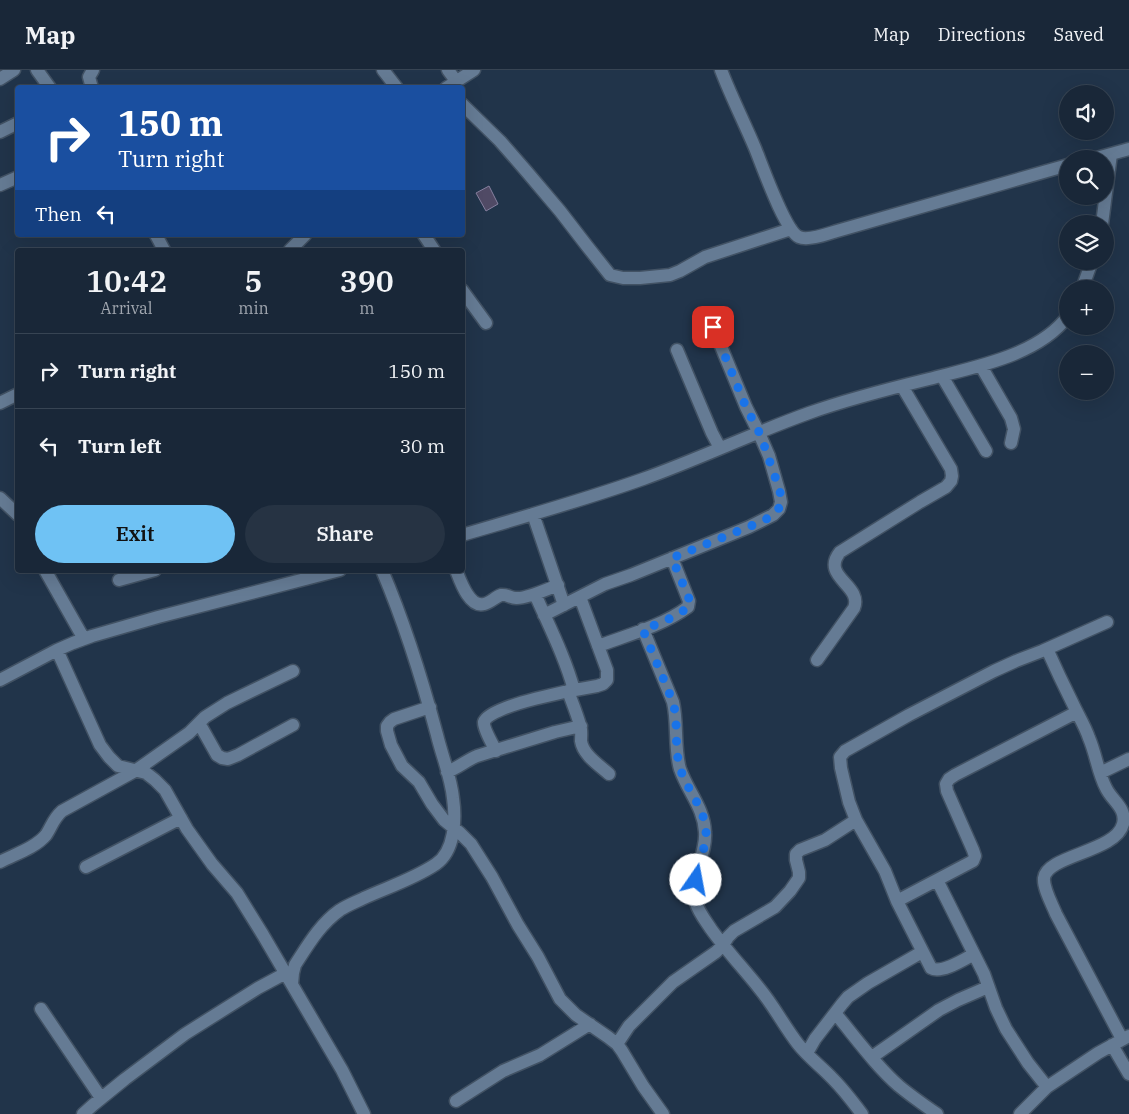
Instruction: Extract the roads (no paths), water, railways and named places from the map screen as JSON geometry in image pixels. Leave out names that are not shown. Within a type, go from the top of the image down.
[{"type":"street","points":[[0,78],[14,70]]},
{"type":"street","points":[[37,70],[48,85]]},
{"type":"street","points":[[91,85],[90,77],[94,70]]},
{"type":"street","points":[[383,70],[395,85]]},
{"type":"street","points":[[448,70],[451,84],[474,70]]},
{"type":"street","points":[[720,70],[755,147],[773,194],[791,229],[796,236],[801,238],[818,236],[1059,168]]},
{"type":"street","points":[[465,107],[500,141],[560,210],[610,275],[623,278],[640,278],[670,275],[705,257],[791,229]]},
{"type":"street","points":[[0,132],[15,124]]},
{"type":"street","points":[[1114,153],[1129,149]]},
{"type":"street","points":[[0,185],[15,178]]},
{"type":"street","points":[[292,248],[304,237]]},
{"type":"street","points":[[425,237],[433,248]]},
{"type":"street","points":[[465,294],[486,323]]},
{"type":"street","points":[[544,615],[605,584],[756,524],[773,515],[779,508],[781,502],[780,491],[773,468],[713,327]]},
{"type":"street","points":[[465,534],[585,499],[646,478],[809,413],[902,386],[981,366],[1016,353],[1042,340],[1059,327]]},
{"type":"street","points":[[677,350],[720,448]]},
{"type":"street","points":[[981,366],[1011,418],[1014,429],[1011,443]]},
{"type":"street","points":[[942,376],[986,451]]},
{"type":"street","points":[[817,660],[856,603],[853,593],[835,568],[836,557],[840,552],[946,487],[952,481],[951,469],[902,386]]},
{"type":"street","points":[[0,403],[15,396]]},
{"type":"street","points":[[0,498],[15,512]]},
{"type":"street","points":[[533,514],[564,605]]},
{"type":"street","points":[[598,646],[643,630],[671,618],[688,608],[690,601],[672,558]]},
{"type":"street","points":[[47,573],[84,639]]},
{"type":"street","points":[[118,580],[144,573]]},
{"type":"street","points":[[84,1114],[101,1098],[195,1027],[258,988],[289,979],[295,965],[324,923],[340,910],[349,904],[404,881],[436,864],[449,849],[453,828],[454,799],[430,707],[395,600],[383,573]]},
{"type":"street","points":[[457,573],[470,599],[474,603],[481,605],[500,595],[507,595],[517,599],[558,585]]},
{"type":"street","points":[[0,680],[57,650],[84,639],[309,574]]},
{"type":"street","points":[[535,594],[570,674],[571,691],[581,726],[583,746],[588,755],[609,774]]},
{"type":"street","points":[[496,751],[484,727],[487,717],[527,701],[597,686],[607,680],[607,670],[580,597]]},
{"type":"street","points":[[974,954],[940,970],[931,968],[897,901],[885,871],[856,820],[849,802],[840,757],[846,751],[909,715],[994,671],[1107,622]]},
{"type":"street","points":[[643,630],[676,711],[680,769],[690,792],[701,810],[705,825],[706,835],[696,875],[695,902],[723,945],[759,988],[800,1046],[841,1088],[862,1114]]},
{"type":"street","points":[[1046,649],[1089,736],[1106,789],[1122,809],[1124,817],[1121,830],[1110,839],[1051,867],[1045,874],[1044,880],[1056,914],[1121,1040],[1129,1074]]},
{"type":"street","points":[[57,650],[100,745],[118,766],[146,773],[165,790],[180,818],[200,848],[237,893],[342,1070],[364,1114]]},
{"type":"street","points":[[0,862],[40,840],[62,811],[135,771],[166,750],[189,733],[206,717],[227,703],[293,671]]},
{"type":"street","points":[[430,707],[394,719],[387,726],[391,745],[402,766],[419,782],[444,820],[466,838],[476,851],[522,932],[538,956],[560,999],[570,1010],[617,1044],[663,1114]]},
{"type":"street","points":[[897,901],[973,861],[975,856],[947,790],[946,784],[949,779],[1077,712]]},
{"type":"street","points":[[199,723],[217,755],[228,759],[293,724]]},
{"type":"street","points":[[447,772],[472,758],[555,732],[581,726]]},
{"type":"street","points":[[1100,773],[1129,759]]},
{"type":"street","points":[[86,867],[180,818]]},
{"type":"street","points":[[617,1044],[629,1026],[673,982],[708,958],[723,945],[734,931],[776,907],[798,878],[796,854],[800,850],[825,840],[856,820]]},
{"type":"street","points":[[937,880],[984,974],[996,1008],[1011,1038],[1047,1087]]},
{"type":"street","points":[[807,1053],[815,1039],[842,1004],[856,991],[922,952]]},
{"type":"street","points":[[872,1057],[939,1010],[988,987]]},
{"type":"street","points":[[41,1009],[101,1098]]},
{"type":"street","points":[[835,1013],[900,1087],[937,1114]]},
{"type":"street","points":[[456,1101],[503,1071],[540,1055],[590,1024]]},
{"type":"street","points":[[1020,1114],[1047,1087],[1073,1068],[1121,1040]]}]
